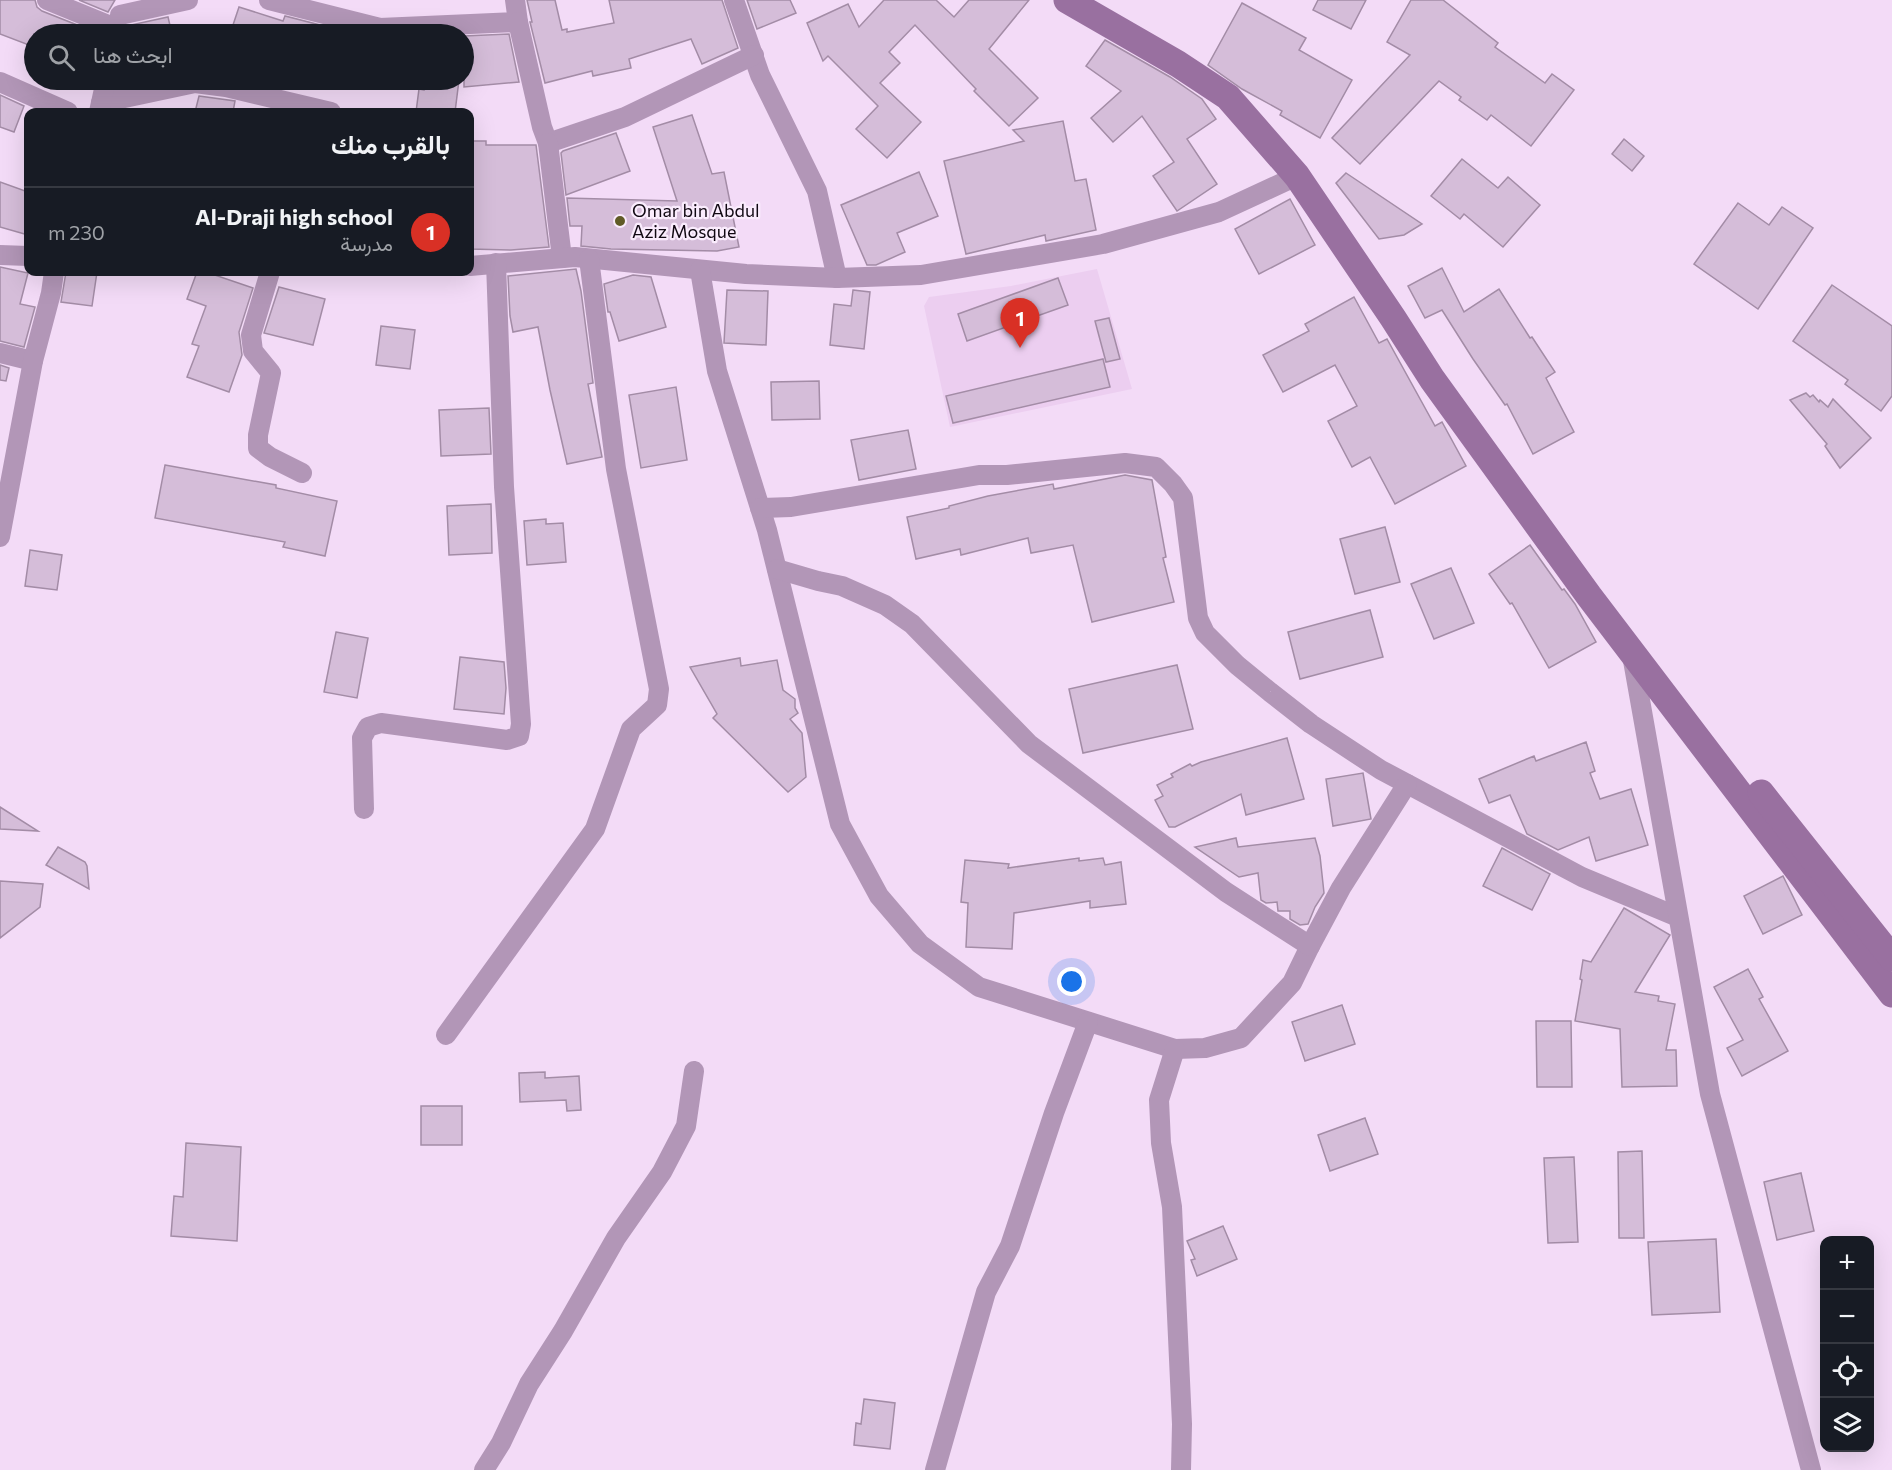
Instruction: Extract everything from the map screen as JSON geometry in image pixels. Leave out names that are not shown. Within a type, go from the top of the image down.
[{"type":"main road","points":[[1067,0],[1178,64],[1228,97],[1297,176],[1432,379],[1632,653],[1892,994]]},
{"type":"main road","points":[[1393,318],[1438,366],[1737,763],[1892,958]]},
{"type":"street","points":[[47,0],[119,20],[188,0]]},
{"type":"street","points":[[269,0],[364,24]]},
{"type":"street","points":[[515,0],[542,127],[548,144],[562,258]]},
{"type":"street","points":[[734,0],[760,75],[817,192],[837,278]]},
{"type":"street","points":[[472,24],[518,22]]},
{"type":"street","points":[[548,144],[625,117],[754,55]]},
{"type":"street","points":[[0,82],[59,108]]},
{"type":"street","points":[[104,90],[100,108],[168,90]]},
{"type":"street","points":[[239,90],[314,108]]},
{"type":"street","points":[[474,266],[562,258],[746,274],[837,278],[921,274],[1103,244],[1219,212],[1297,176]]},
{"type":"street","points":[[0,255],[24,256]]},
{"type":"street","points":[[446,1035],[595,830],[631,729],[657,705],[659,689],[616,469],[589,259]]},
{"type":"street","points":[[364,808],[362,738],[368,727],[381,723],[507,740],[519,735],[521,724],[504,487],[496,263]]},
{"type":"street","points":[[700,270],[717,371],[777,569],[840,824],[879,896],[920,944],[978,987],[1175,1049],[1205,1048],[1241,1038],[1292,983],[1341,888],[1407,784]]},
{"type":"street","points":[[0,537],[5,480],[53,276]]},
{"type":"street","points":[[269,276],[251,335],[253,351],[271,373],[258,435],[258,448],[270,457],[302,472]]},
{"type":"street","points":[[0,353],[33,361]]},
{"type":"street","points":[[760,508],[792,507],[979,475],[1007,475],[1125,463],[1155,467],[1173,484],[1183,498],[1198,618],[1205,633],[1237,665],[1311,724],[1381,770],[1582,877],[1678,917]]},
{"type":"street","points":[[777,569],[842,586],[885,605],[912,624],[1029,744],[1226,892],[1310,945]]},
{"type":"street","points":[[1632,653],[1710,1094],[1811,1470]]},
{"type":"street","points":[[934,1470],[986,1292],[1010,1246],[1054,1113],[1088,1022]]},
{"type":"street","points":[[1175,1049],[1159,1100],[1161,1143],[1172,1207],[1182,1424],[1181,1470]]},
{"type":"street","points":[[484,1470],[501,1443],[529,1384],[563,1331],[616,1238],[662,1172],[686,1126],[694,1071]]},
{"type":"shaded area","points":[[1097,269],[1132,389],[950,427],[924,306],[929,297],[1011,286]]},
{"type":"building","points":[[0,0],[35,0],[37,7],[42,11],[75,24],[24,24],[24,43],[0,34]]},
{"type":"building","points":[[79,0],[115,0],[108,12]]},
{"type":"building","points":[[527,0],[555,0],[562,30],[567,29],[567,32],[614,23],[609,0],[722,0],[738,48],[702,64],[691,39],[629,59],[631,68],[593,76],[592,71],[545,83]]},
{"type":"building","points":[[747,0],[790,0],[796,13],[757,29]]},
{"type":"building","points":[[884,0],[936,0],[954,17],[969,0],[1029,0],[989,49],[1038,98],[1009,126],[915,25],[889,52],[900,63],[880,83],[921,122],[887,158],[856,129],[878,106],[828,56],[823,61],[807,23],[848,4],[859,27]]},
{"type":"building","points":[[1318,0],[1366,0],[1351,29],[1313,10]]},
{"type":"building","points":[[1411,0],[1443,0],[1498,43],[1495,47],[1545,83],[1552,74],[1574,90],[1531,146],[1491,115],[1487,120],[1459,100],[1461,97],[1439,81],[1360,164],[1332,138],[1410,55],[1387,42]]},
{"type":"building","points":[[1242,3],[1306,38],[1299,50],[1352,80],[1320,138],[1280,115],[1282,111],[1242,89],[1208,65]]},
{"type":"building","points":[[239,7],[283,21],[285,16],[316,24],[233,24]]},
{"type":"building","points":[[168,17],[170,24],[136,24]]},
{"type":"building","points":[[509,34],[519,82],[474,86],[474,36]]},
{"type":"building","points":[[1105,40],[1170,77],[1202,99],[1216,119],[1187,139],[1217,184],[1177,211],[1153,176],[1174,162],[1142,116],[1113,142],[1091,118],[1121,91],[1086,66]]},
{"type":"building","points":[[419,90],[458,90],[456,108],[417,108]]},
{"type":"building","points":[[0,95],[24,106],[14,132],[0,127]]},
{"type":"building","points":[[199,96],[235,101],[234,108],[196,108]]},
{"type":"building","points":[[692,115],[712,174],[724,172],[739,247],[717,251],[611,249],[581,246],[582,226],[570,226],[567,198],[677,201],[653,127]]},
{"type":"building","points":[[1063,121],[1075,181],[1086,179],[1096,230],[1046,241],[1045,235],[966,254],[944,161],[1024,141],[1013,130]]},
{"type":"building","points":[[616,133],[630,171],[566,195],[561,153]]},
{"type":"building","points":[[1624,139],[1644,156],[1632,171],[1612,154]]},
{"type":"building","points":[[474,141],[486,141],[486,145],[536,145],[549,247],[511,250],[474,249]]},
{"type":"building","points":[[1462,159],[1498,188],[1508,177],[1540,205],[1503,247],[1464,214],[1460,219],[1431,196]]},
{"type":"building","points":[[919,172],[938,216],[897,233],[905,252],[876,265],[867,265],[841,205]]},
{"type":"building","points":[[1346,173],[1422,224],[1404,235],[1379,239],[1336,183]]},
{"type":"building","points":[[0,182],[24,191],[24,234],[0,227]]},
{"type":"building","points":[[1290,199],[1315,245],[1259,274],[1235,229]]},
{"type":"building","points":[[1738,203],[1769,225],[1782,207],[1813,228],[1758,309],[1694,264]]},
{"type":"building","points":[[0,267],[24,272],[24,276],[27,276],[20,304],[35,307],[24,347],[0,341]]},
{"type":"building","points":[[1442,268],[1464,312],[1499,289],[1555,372],[1546,378],[1574,432],[1533,454],[1507,404],[1505,405],[1473,359],[1442,310],[1425,318],[1408,286]]},
{"type":"building","points":[[576,269],[593,383],[588,384],[602,457],[567,464],[538,327],[513,332],[508,276]]},
{"type":"building","points":[[633,275],[651,277],[666,327],[619,341],[610,312],[608,312],[604,284]]},
{"type":"building","points":[[65,276],[96,276],[92,306],[61,302]]},
{"type":"building","points":[[196,276],[218,276],[253,288],[239,332],[242,355],[229,392],[187,377],[199,346],[192,344],[206,306],[187,299]]},
{"type":"building","points":[[1058,278],[1068,305],[967,341],[958,314]]},
{"type":"building","points":[[1832,285],[1892,326],[1892,396],[1881,411],[1845,384],[1848,380],[1793,341]]},
{"type":"building","points":[[279,287],[325,299],[313,345],[264,333]]},
{"type":"building","points":[[727,290],[768,291],[766,345],[724,343]]},
{"type":"building","points":[[853,290],[870,292],[864,349],[830,345],[834,304],[851,306]]},
{"type":"building","points":[[1354,297],[1379,343],[1387,339],[1435,426],[1442,422],[1466,466],[1395,504],[1370,457],[1352,467],[1328,421],[1357,406],[1335,365],[1283,392],[1263,355],[1309,331],[1305,324]]},
{"type":"building","points":[[1109,318],[1120,359],[1106,362],[1095,321]]},
{"type":"building","points":[[381,326],[415,330],[410,369],[376,365]]},
{"type":"building","points":[[1103,359],[1110,387],[953,423],[946,396]]},
{"type":"building","points":[[0,365],[9,368],[6,381],[0,380]]},
{"type":"building","points":[[819,381],[820,419],[772,420],[771,382]]},
{"type":"building","points":[[676,387],[687,460],[641,468],[629,395]]},
{"type":"building","points":[[1806,393],[1810,397],[1813,395],[1828,407],[1833,399],[1871,438],[1840,468],[1825,446],[1827,444],[1790,400]]},
{"type":"building","points":[[489,408],[491,454],[441,456],[439,410]]},
{"type":"building","points":[[908,430],[916,469],[859,480],[851,440]]},
{"type":"building","points":[[165,465],[276,485],[276,488],[337,501],[325,556],[283,547],[285,542],[155,518]]},
{"type":"building","points":[[1125,475],[1152,480],[1166,557],[1163,558],[1174,602],[1092,622],[1073,545],[1031,553],[1028,538],[961,555],[960,549],[916,559],[907,517],[949,508],[949,506],[988,496],[1053,484],[1054,489]]},
{"type":"building","points":[[491,504],[492,553],[449,555],[447,506]]},
{"type":"building","points":[[546,519],[546,524],[563,523],[566,562],[527,565],[524,521]]},
{"type":"building","points":[[1385,527],[1400,582],[1355,594],[1340,539]]},
{"type":"building","points":[[1530,545],[1562,590],[1564,589],[1575,604],[1596,642],[1549,668],[1512,603],[1510,604],[1489,574]]},
{"type":"building","points":[[30,550],[62,555],[57,590],[25,586]]},
{"type":"building","points":[[1451,568],[1474,623],[1434,639],[1411,584]]},
{"type":"building","points":[[1370,610],[1383,657],[1300,679],[1288,632]]},
{"type":"building","points":[[336,632],[368,638],[357,698],[324,692]]},
{"type":"building","points":[[460,657],[504,662],[506,688],[504,714],[454,709]]},
{"type":"building","points":[[740,658],[741,666],[777,660],[783,690],[795,699],[795,708],[798,713],[790,719],[802,733],[806,777],[788,792],[713,718],[717,714],[690,667]]},
{"type":"building","points":[[1177,665],[1193,729],[1083,753],[1069,689]]},
{"type":"building","points":[[1287,738],[1304,799],[1246,815],[1241,794],[1175,827],[1169,827],[1155,800],[1163,796],[1157,785],[1173,777],[1171,774],[1190,764],[1192,766]]},
{"type":"building","points":[[1586,742],[1595,771],[1590,773],[1600,799],[1631,789],[1648,845],[1596,861],[1589,837],[1558,850],[1527,834],[1510,795],[1489,803],[1479,779],[1534,756],[1536,761]]},
{"type":"building","points":[[1363,773],[1371,819],[1333,826],[1326,779]]},
{"type":"building","points":[[0,807],[38,831],[0,829]]},
{"type":"building","points":[[1236,838],[1238,847],[1315,838],[1320,856],[1324,893],[1308,924],[1300,925],[1290,919],[1290,911],[1278,911],[1277,902],[1266,903],[1261,900],[1258,873],[1239,877],[1195,847]]},
{"type":"building","points":[[58,847],[85,862],[89,889],[46,865]]},
{"type":"building","points":[[1502,848],[1550,874],[1532,910],[1483,886]]},
{"type":"building","points":[[1079,858],[1079,861],[1103,858],[1105,865],[1121,862],[1126,904],[1090,908],[1090,901],[1014,913],[1012,949],[966,947],[968,903],[961,902],[965,860],[1009,864],[1008,868]]},
{"type":"building","points":[[1783,876],[1802,915],[1763,934],[1744,896]]},
{"type":"building","points":[[0,881],[43,884],[40,907],[0,938]]},
{"type":"building","points":[[1624,908],[1670,935],[1635,992],[1659,996],[1658,1001],[1675,1004],[1666,1050],[1676,1050],[1677,1086],[1622,1087],[1620,1029],[1575,1021],[1583,960],[1591,962]]},
{"type":"building","points":[[1748,969],[1763,997],[1759,999],[1788,1051],[1742,1076],[1727,1048],[1743,1040],[1714,987]]},
{"type":"building","points":[[1342,1005],[1355,1044],[1305,1061],[1292,1022]]},
{"type":"building","points":[[1536,1021],[1571,1021],[1572,1087],[1537,1087]]},
{"type":"building","points":[[545,1072],[545,1078],[579,1076],[581,1110],[567,1111],[566,1100],[520,1102],[519,1073]]},
{"type":"building","points":[[421,1106],[462,1106],[462,1145],[421,1145]]},
{"type":"building","points":[[1365,1118],[1378,1154],[1330,1171],[1318,1135]]},
{"type":"building","points":[[186,1143],[241,1147],[237,1241],[171,1236],[174,1196],[183,1197]]},
{"type":"building","points":[[1642,1151],[1644,1238],[1619,1238],[1618,1152]]},
{"type":"building","points":[[1574,1157],[1578,1242],[1548,1243],[1544,1158]]},
{"type":"building","points":[[1801,1173],[1814,1231],[1777,1240],[1764,1182]]},
{"type":"building","points":[[1223,1226],[1237,1259],[1197,1276],[1191,1260],[1195,1259],[1187,1241]]},
{"type":"building","points":[[1716,1239],[1720,1312],[1652,1315],[1648,1242]]},
{"type":"building","points":[[864,1399],[895,1403],[890,1449],[854,1445],[856,1423],[861,1424]]},
{"type":"place","name":"Omar bin Abdul Aziz Mosque","points":[[620,221]]},
{"type":"place","name":"Al-Draji high school","points":[[1020,348]]}]
